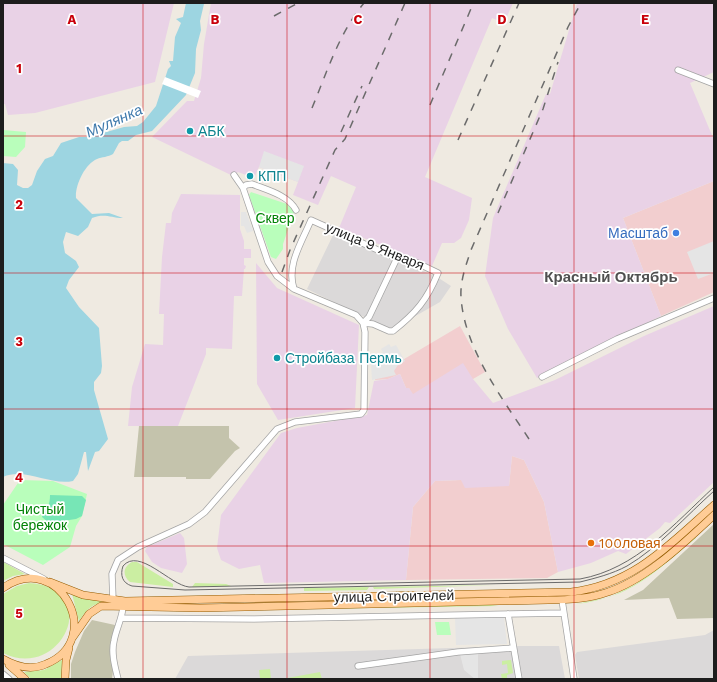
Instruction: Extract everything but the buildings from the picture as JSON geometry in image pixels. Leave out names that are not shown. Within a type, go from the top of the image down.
[{"type":"main road","name":"улица Строителей","points":[[72,638],[88,614],[95,608],[105,606],[200,608],[561,596],[602,586],[626,576],[645,563],[714,505]]},
{"type":"main road","name":"улица Строителей","points":[[3,588],[21,579],[32,578],[49,582],[83,595],[113,600],[589,597],[605,594],[630,583],[650,569],[714,514]]},
{"type":"main road","points":[[49,582],[61,592],[71,607],[74,623],[72,638],[66,660],[64,679]]},
{"type":"main road","points":[[3,659],[21,667],[39,667],[58,658],[72,638]]},
{"type":"main road","points":[[3,659],[25,679]]},
{"type":"street","points":[[678,70],[714,84]]},
{"type":"street","points":[[113,600],[112,574],[118,560],[138,547],[189,524],[205,512],[277,429],[295,422],[361,414],[365,406],[365,332],[363,323],[356,315],[294,289],[280,279],[270,267],[243,188],[234,175]]},
{"type":"street","points":[[243,188],[246,185],[252,184],[285,198],[290,201],[296,210]]},
{"type":"street","name":"улица 9 Января","points":[[294,289],[291,278],[292,265],[312,220],[397,258],[411,260],[438,273],[434,284],[415,313],[391,331],[373,324],[363,323]]},
{"type":"street","points":[[363,323],[369,317],[397,258]]},
{"type":"street","points":[[542,377],[617,339],[714,298]]},
{"type":"street","points":[[3,558],[49,582]]},
{"type":"street","points":[[561,596],[574,679]]},
{"type":"street","points":[[118,679],[114,660],[113,642],[122,618],[123,607]]},
{"type":"street","points":[[122,618],[254,619],[564,613]]},
{"type":"street","points":[[508,614],[518,679]]},
{"type":"street","points":[[358,666],[458,652],[513,648]]},
{"type":"street","points":[[3,674],[9,679]]},
{"type":"shaded area","points":[[3,3],[174,3],[155,82],[35,113],[8,115],[5,104],[3,104]]},
{"type":"shaded area","points":[[211,3],[513,3],[504,23],[492,18],[425,177],[472,198],[469,220],[461,238],[454,243],[442,243],[432,266],[339,228],[356,187],[331,176],[318,205],[293,195],[298,182],[259,167],[254,178],[238,172],[233,176],[152,137],[187,101],[194,101],[201,78],[204,44]]},
{"type":"shaded area","points":[[577,3],[714,3],[714,72],[690,83],[714,140],[714,181],[623,218],[661,316],[537,378],[508,329],[485,276],[493,218],[546,94],[550,94]]},
{"type":"shaded area","points":[[264,151],[304,166],[298,182],[259,167]]},
{"type":"shaded area","points":[[714,181],[714,292],[661,316],[623,218]]},
{"type":"shaded area","points":[[181,194],[240,195],[240,229],[244,241],[244,249],[251,249],[251,258],[244,258],[244,265],[246,266],[244,269],[242,296],[234,296],[232,349],[206,348],[206,354],[178,426],[128,426],[132,387],[145,344],[163,345],[164,314],[159,314],[162,257],[166,223],[171,223],[172,213]]},
{"type":"shaded area","points":[[241,212],[246,212],[253,231],[247,233],[244,226],[241,226]]},
{"type":"shaded area","points":[[335,231],[437,277],[451,286],[440,302],[391,330],[307,289]]},
{"type":"shaded area","points":[[714,241],[714,273],[698,279],[687,252]]},
{"type":"shaded area","points":[[256,263],[277,288],[359,325],[355,408],[278,420],[257,384]]},
{"type":"shaded area","points":[[714,306],[714,482],[670,523],[665,522],[660,528],[626,554],[618,551],[591,563],[558,572],[544,502],[524,460],[512,456],[509,486],[465,488],[461,480],[435,481],[413,507],[406,580],[264,583],[260,565],[239,569],[221,560],[217,548],[221,515],[281,433],[297,428],[367,415],[374,381],[388,379],[400,374],[406,388],[409,388],[413,394],[463,363],[473,379],[493,403],[555,380],[644,336]]},
{"type":"shaded area","points":[[460,326],[485,372],[473,379],[412,395],[409,388],[406,388],[400,374],[388,379],[375,380],[375,371],[394,365]]},
{"type":"shaded area","points":[[389,344],[391,347],[396,345],[405,361],[398,365],[394,371],[396,375],[372,380],[371,364],[376,361],[374,357],[383,352],[381,349]]},
{"type":"shaded area","points":[[139,426],[229,426],[229,438],[240,448],[235,451],[210,479],[186,479],[186,477],[134,477]]},
{"type":"shaded area","points":[[512,456],[524,460],[544,502],[558,572],[547,578],[406,580],[413,507],[435,481],[461,480],[509,486]]},
{"type":"shaded area","points":[[714,524],[714,618],[677,619],[669,598],[624,600],[643,590]]},
{"type":"shaded area","points":[[180,533],[184,538],[187,564],[182,573],[161,568],[152,562],[145,551],[147,547]]},
{"type":"shaded area","points":[[504,617],[507,644],[456,645],[455,618]]},
{"type":"shaded area","points":[[92,620],[115,625],[110,649],[113,671],[112,679],[71,679],[71,664],[75,652],[84,631]]},
{"type":"shaded area","points":[[714,630],[714,679],[579,679],[575,655],[577,652],[705,635]]},
{"type":"shaded area","points":[[559,646],[565,679],[175,679],[188,656]]},
{"type":"shaded area","points":[[478,652],[478,679],[475,679],[464,670],[460,654]]},
{"type":"green space","points":[[3,130],[26,132],[25,147],[16,157],[3,156]]},
{"type":"green space","name":"Сквер","points":[[251,192],[287,204],[294,212],[283,244],[283,249],[276,259],[271,257],[249,195]]},
{"type":"green space","name":"Чистый бережок","points":[[20,480],[53,481],[87,494],[82,516],[76,526],[70,547],[43,565],[3,544],[3,505]]},
{"type":"green space","points":[[50,495],[82,496],[86,500],[82,516],[76,519],[49,523],[42,517],[48,506]]},
{"type":"green space","points":[[695,537],[696,538],[668,562],[641,582],[612,596],[636,584]]},
{"type":"green space","points":[[3,562],[25,574],[13,576],[3,581]]},
{"type":"green space","points":[[132,562],[137,562],[173,584],[173,587],[130,582],[126,577],[125,569]]},
{"type":"green space","points":[[29,583],[52,589],[65,600],[69,615],[66,631],[57,645],[42,655],[24,659],[3,653],[3,594],[17,586]]},
{"type":"green space","points":[[195,583],[226,584],[231,586],[192,587]]},
{"type":"green space","points":[[495,585],[374,589],[373,587]]},
{"type":"green space","points":[[369,587],[367,590],[304,591],[304,588]]},
{"type":"green space","points":[[72,594],[122,603],[102,603],[92,606],[79,621]]},
{"type":"green space","points":[[605,598],[595,601],[576,604]]},
{"type":"green space","points":[[491,605],[498,606],[305,609]]},
{"type":"green space","points":[[435,622],[449,622],[451,635],[437,635]]},
{"type":"green space","points":[[62,660],[61,679],[31,679],[24,672],[44,670]]},
{"type":"green space","points":[[511,660],[513,673],[507,675],[507,679],[502,679],[501,674],[508,673],[507,664],[502,665],[502,661]]},
{"type":"green space","points":[[270,669],[271,679],[260,679],[259,670]]},
{"type":"green space","points":[[320,672],[322,679],[282,679]]},
{"type":"water","points":[[186,3],[204,4],[200,21],[201,30],[196,49],[195,73],[186,95],[152,131],[136,135],[128,141],[122,141],[119,143],[113,154],[97,159],[89,165],[77,187],[76,198],[92,214],[109,213],[123,218],[104,216],[92,218],[88,227],[78,236],[66,232],[63,242],[65,253],[76,261],[79,267],[69,280],[66,288],[79,307],[99,328],[102,366],[101,373],[94,382],[94,390],[108,439],[99,451],[95,452],[88,471],[86,452],[84,452],[78,474],[73,481],[55,481],[20,474],[3,477],[3,163],[13,164],[18,170],[17,185],[23,188],[28,188],[32,185],[37,171],[45,159],[53,156],[61,143],[79,137],[89,137],[124,127],[137,126],[143,122],[156,106],[168,69],[171,66],[169,61],[173,61],[175,37],[181,23],[176,19],[183,17]]},
{"type":"pier","points":[[165,77],[201,91],[198,98],[162,84]]},
{"type":"tram line","points":[[714,487],[669,530],[636,555],[619,566],[600,574],[580,579],[189,587],[181,585],[146,564],[137,561],[130,561],[123,566],[122,575],[124,581],[132,586],[185,590],[580,582],[616,571],[639,559],[661,541],[714,491]]},
{"type":"railway","points":[[274,16],[298,3]]},
{"type":"railway","points":[[312,108],[328,67],[347,27],[364,3]]},
{"type":"railway","points":[[282,272],[290,250],[335,150],[345,139],[405,3]]},
{"type":"railway","points":[[458,140],[519,3]]},
{"type":"railway","points":[[529,439],[496,390],[477,354],[469,335],[464,316],[461,285],[471,250],[568,27],[581,3]]},
{"type":"railway","points":[[430,105],[473,4]]},
{"type":"railway","points":[[498,213],[543,109],[558,62]]},
{"type":"railway","points":[[341,132],[362,86]]},
{"type":"place","name":"АБК","points":[[190,131]]},
{"type":"place","name":"КПП","points":[[250,176]]},
{"type":"place","name":"Масштаб","points":[[676,233]]},
{"type":"place","name":"Стройбаза Пермь","points":[[277,358]]},
{"type":"place","name":"100ловая","points":[[591,543]]},
{"type":"district","name":"Красный Октябрь","points":[[611,277]]},
{"type":"water label","name":"Мулянка","points":[[114,121]]}]
